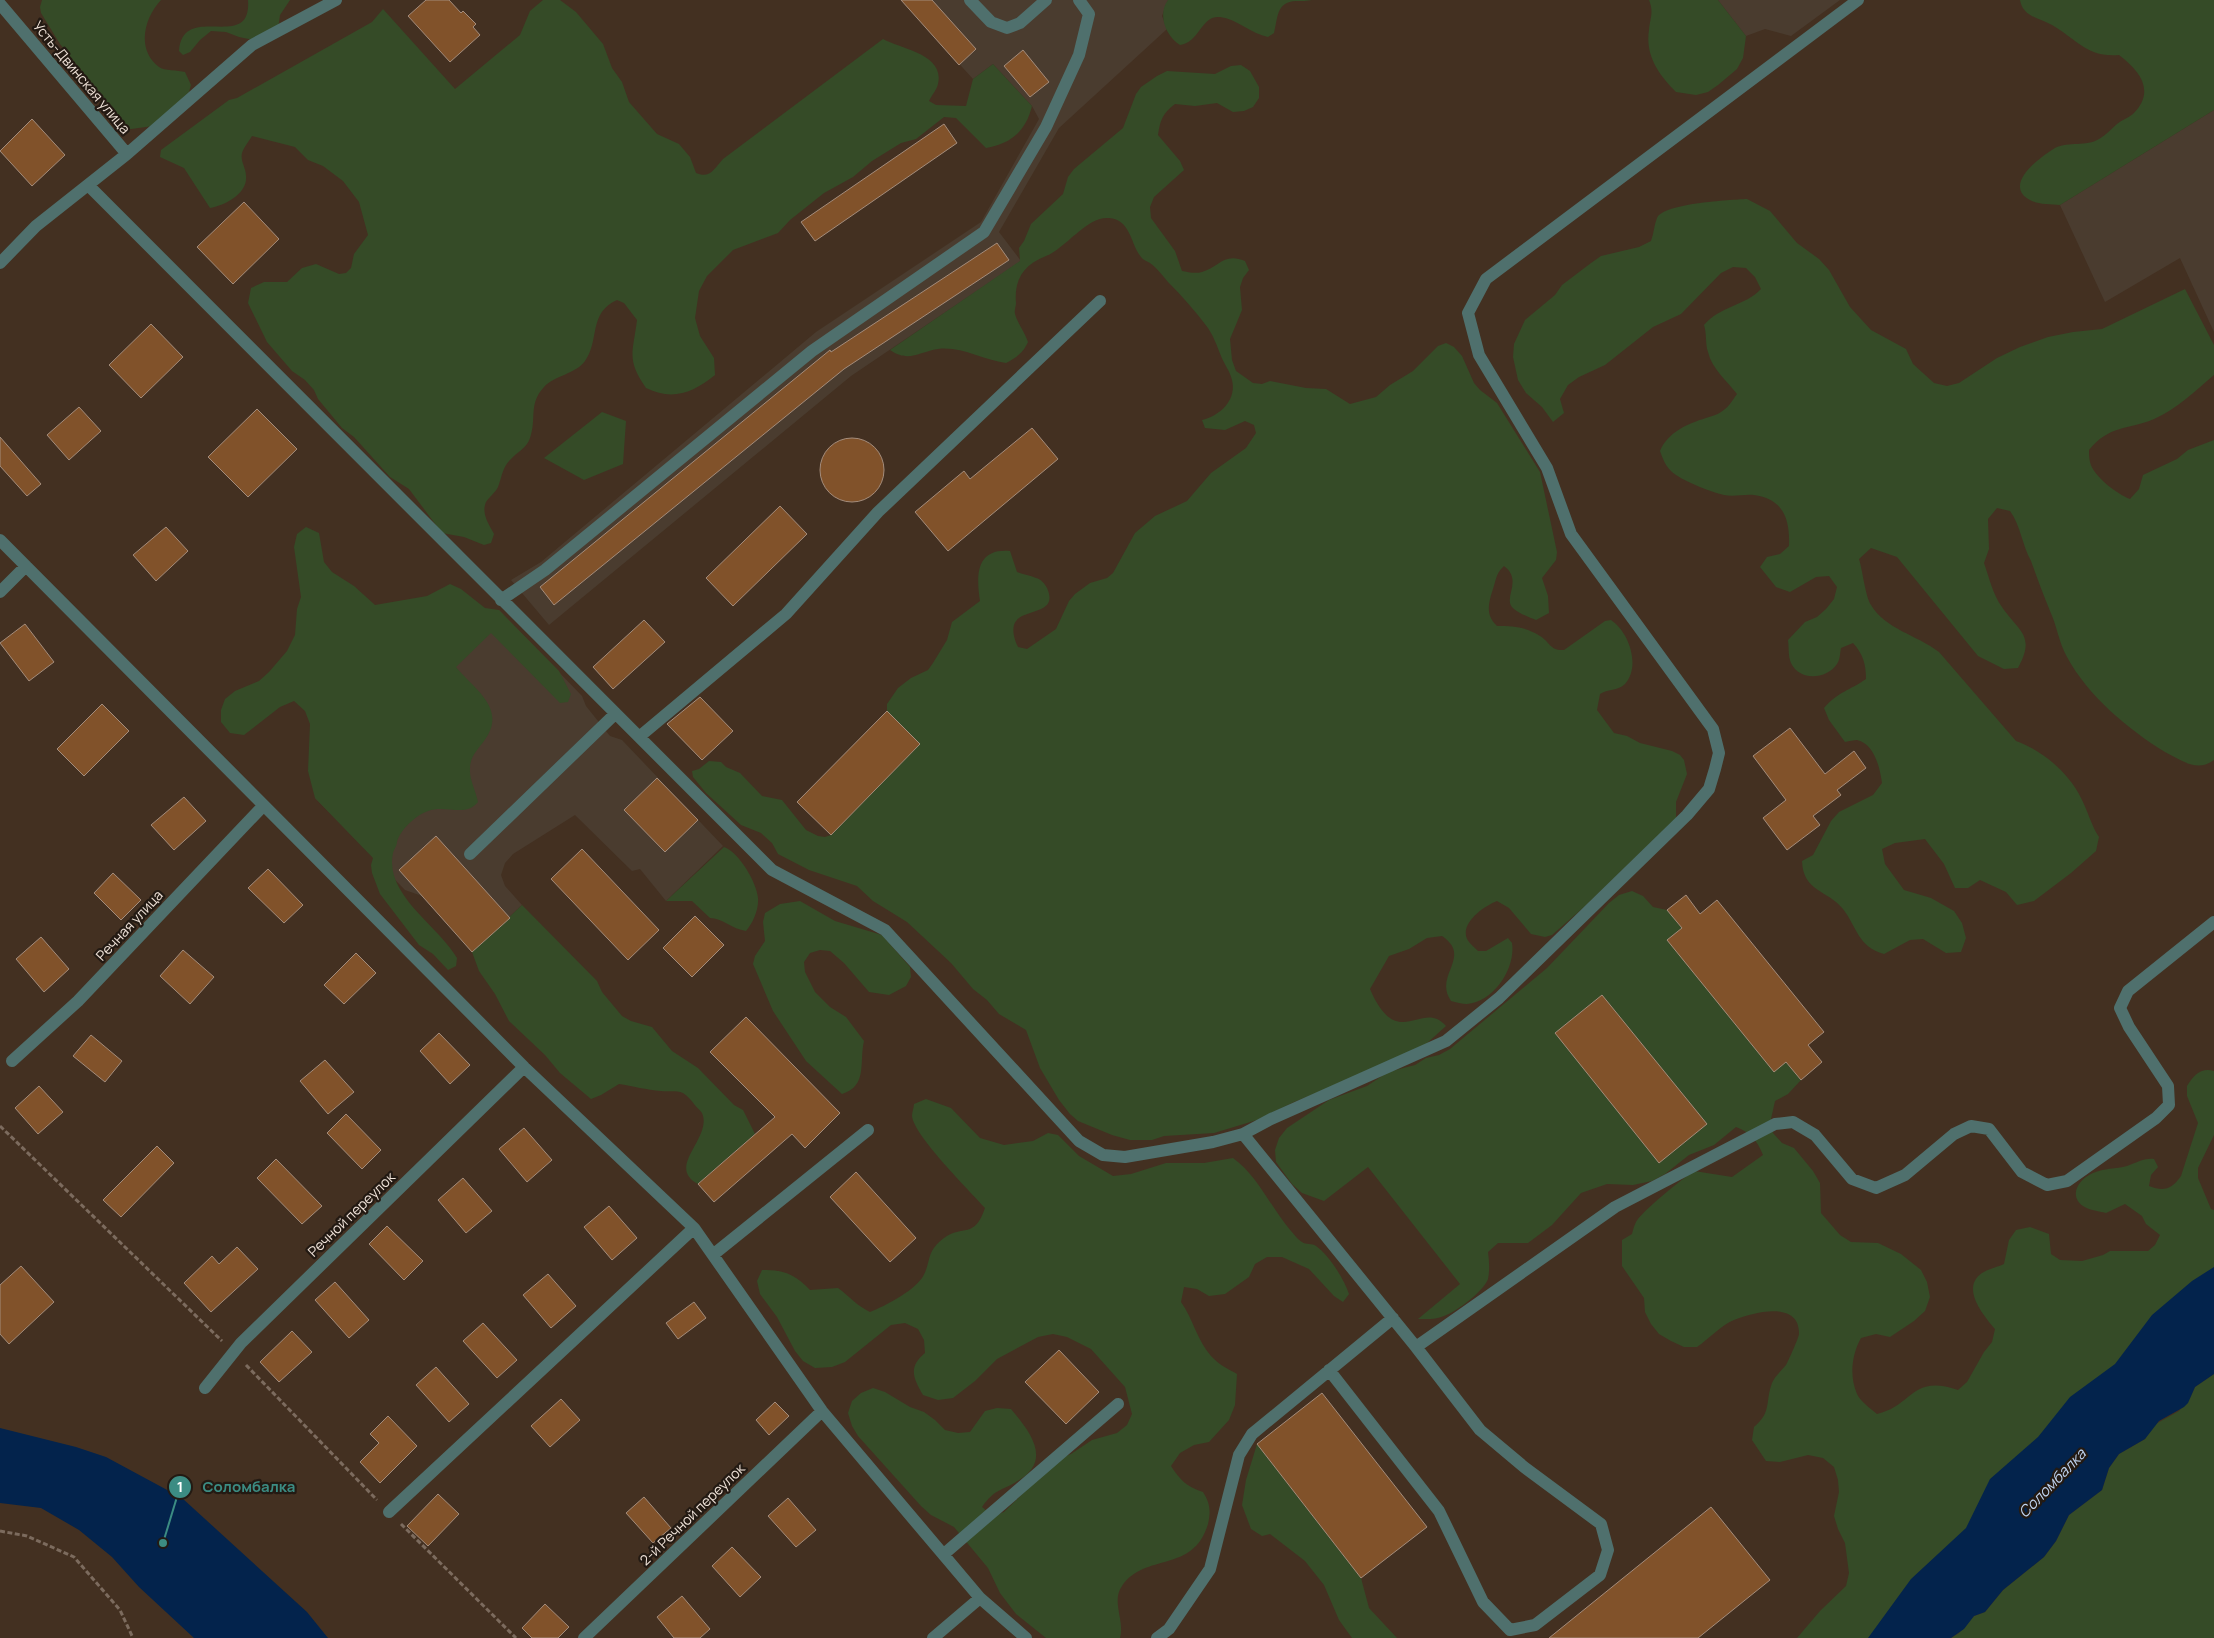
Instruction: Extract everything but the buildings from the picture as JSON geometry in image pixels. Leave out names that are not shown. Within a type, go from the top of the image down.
[{"type":"street","points":[[127,154],[252,45],[336,0]]},
{"type":"street","points":[[970,0],[991,22],[1007,28],[1020,22],[1046,0]]},
{"type":"street","points":[[501,600],[545,570],[812,351],[984,232],[1046,127],[1079,55],[1089,14],[1080,0]]},
{"type":"street","points":[[89,186],[772,870],[885,930],[1079,1140],[1103,1155],[1125,1157],[1213,1142],[1243,1134],[1271,1119],[1446,1041],[1499,998],[1687,814],[1708,789],[1719,754],[1713,729],[1571,534],[1548,468],[1479,355],[1468,313],[1486,279],[1858,0]]},
{"type":"street","name":"Усть-Двинская улица","points":[[0,4],[127,154],[89,186],[36,226],[0,263]]},
{"type":"street","points":[[639,737],[786,614],[878,512],[1100,302]]},
{"type":"street","points":[[0,540],[524,1067],[694,1228],[822,1411],[980,1598],[1026,1638]]},
{"type":"street","points":[[0,592],[26,566]]},
{"type":"street","points":[[470,854],[615,714]]},
{"type":"street","name":"Речная улица","points":[[12,1061],[78,1001],[263,806]]},
{"type":"street","points":[[1416,1348],[1615,1207],[1775,1124],[1793,1122],[1815,1135],[1852,1180],[1876,1188],[1905,1175],[1954,1134],[1970,1126],[1989,1129],[2022,1172],[2047,1185],[2067,1182],[2156,1118],[2169,1105],[2168,1086],[2129,1027],[2120,1008],[2128,991],[2214,922]]},
{"type":"street","name":"Речной переулок","points":[[205,1388],[233,1352],[524,1067]]},
{"type":"street","points":[[714,1254],[868,1130]]},
{"type":"street","points":[[1243,1134],[1393,1318],[1480,1430],[1524,1468],[1601,1524],[1608,1550],[1600,1575],[1535,1625],[1510,1630],[1483,1602],[1439,1511],[1329,1370]]},
{"type":"street","points":[[389,1512],[694,1228]]},
{"type":"street","points":[[1157,1638],[1170,1629],[1210,1569],[1238,1455],[1252,1434],[1393,1318]]},
{"type":"street","points":[[944,1554],[1118,1404]]},
{"type":"street","name":"2-й Речной переулок","points":[[584,1638],[822,1411]]},
{"type":"street","points":[[933,1638],[980,1598]]},
{"type":"path","points":[[0,1126],[233,1352],[389,1512],[516,1638]]},
{"type":"path","points":[[0,1531],[28,1536],[74,1557],[120,1610],[133,1638]]},
{"type":"shaded area","points":[[901,0],[1168,0],[1162,16],[1167,29],[1059,128],[999,232],[1021,261],[851,376],[549,625],[511,580],[541,562],[816,332],[981,222],[1039,119],[1032,106],[993,64],[973,79]]},
{"type":"shaded area","points":[[1718,0],[1840,0],[1791,36],[1765,29],[1746,36]]},
{"type":"shaded area","points":[[2214,110],[2214,332],[2180,258],[2105,302],[2060,205]]},
{"type":"shaded area","points":[[499,610],[582,696],[586,706],[610,736],[622,740],[723,846],[666,901],[640,869],[632,871],[575,815],[513,854],[505,863],[501,875],[505,886],[522,905],[472,952],[422,896],[405,890],[315,798]]},
{"type":"green space","points":[[42,0],[161,0],[155,7],[147,25],[145,43],[147,52],[159,67],[185,72],[191,85],[189,92],[153,126],[124,130],[92,84],[60,44],[41,13]]},
{"type":"green space","points":[[248,0],[290,0],[280,15],[278,29],[259,41],[226,32],[211,31],[190,52],[183,55],[179,51],[183,36],[192,29],[239,24],[246,16]]},
{"type":"green space","points":[[543,0],[560,0],[576,12],[603,44],[612,68],[622,82],[629,102],[657,134],[679,144],[690,157],[696,173],[701,175],[711,172],[723,159],[883,39],[920,54],[935,66],[938,74],[938,84],[929,101],[936,105],[966,106],[973,79],[993,64],[1032,106],[1026,123],[1016,135],[1010,140],[986,148],[956,118],[944,117],[916,139],[901,143],[872,161],[853,177],[824,193],[790,220],[778,233],[733,250],[707,276],[699,291],[695,318],[700,336],[714,358],[715,375],[699,386],[682,393],[673,394],[656,392],[646,388],[636,370],[632,356],[637,320],[624,303],[617,300],[608,305],[598,319],[592,344],[585,361],[576,369],[549,383],[539,393],[534,406],[532,431],[529,441],[507,463],[498,487],[486,502],[485,515],[494,534],[491,543],[484,545],[464,537],[442,533],[409,489],[390,477],[354,437],[342,428],[318,399],[314,390],[305,380],[292,371],[267,342],[248,303],[251,288],[264,282],[287,282],[302,268],[316,264],[339,274],[346,273],[351,268],[354,254],[368,235],[359,202],[343,181],[323,166],[308,160],[295,147],[252,136],[242,153],[246,176],[243,188],[239,194],[228,202],[210,208],[184,168],[160,157],[161,150],[229,100],[237,98],[372,22],[383,9],[455,89],[520,35],[530,11]]},
{"type":"green space","points":[[1168,0],[1312,0],[1285,4],[1277,17],[1274,33],[1268,37],[1220,17],[1209,20],[1192,39],[1180,45],[1167,31],[1163,18],[1163,12]]},
{"type":"green space","points":[[1649,0],[1718,0],[1746,36],[1743,58],[1737,69],[1708,92],[1696,95],[1676,92],[1659,72],[1651,57],[1648,39],[1651,12]]},
{"type":"green space","points":[[2020,0],[2214,0],[2214,110],[2060,205],[2033,202],[2022,194],[2020,187],[2022,179],[2033,164],[2060,146],[2089,143],[2102,137],[2117,124],[2133,114],[2140,106],[2144,89],[2139,75],[2119,55],[2099,54],[2091,51],[2052,25],[2028,14]]},
{"type":"green space","points":[[1241,65],[1250,71],[1259,87],[1259,98],[1253,107],[1244,111],[1233,112],[1217,103],[1195,106],[1175,104],[1165,114],[1161,121],[1158,135],[1180,161],[1184,170],[1154,197],[1150,207],[1151,218],[1175,251],[1182,271],[1202,272],[1222,261],[1232,258],[1245,261],[1249,270],[1243,278],[1240,287],[1242,310],[1230,339],[1232,360],[1236,371],[1253,383],[1262,384],[1270,381],[1306,388],[1326,389],[1350,404],[1376,397],[1390,385],[1413,371],[1438,346],[1446,343],[1454,347],[1462,356],[1474,383],[1497,403],[1540,472],[1557,552],[1556,560],[1542,578],[1548,596],[1549,613],[1536,620],[1514,609],[1510,600],[1513,584],[1512,578],[1510,572],[1504,566],[1497,575],[1489,606],[1493,622],[1497,626],[1514,627],[1530,631],[1543,638],[1553,648],[1564,650],[1605,621],[1611,620],[1617,625],[1628,641],[1631,650],[1632,668],[1630,677],[1625,684],[1600,694],[1597,710],[1614,733],[1680,755],[1684,760],[1687,774],[1676,802],[1676,818],[1584,907],[1552,935],[1545,937],[1531,934],[1509,908],[1497,901],[1480,911],[1470,921],[1466,933],[1467,939],[1478,951],[1486,951],[1508,938],[1512,943],[1512,953],[1507,973],[1486,997],[1477,1002],[1467,1004],[1451,1001],[1446,983],[1454,959],[1454,951],[1451,944],[1442,936],[1427,938],[1409,949],[1389,956],[1370,989],[1380,1008],[1390,1018],[1400,1022],[1428,1018],[1437,1019],[1446,1026],[1425,1045],[1257,1120],[1214,1133],[1164,1136],[1152,1140],[1130,1140],[1078,1121],[1070,1114],[1059,1100],[1040,1068],[1026,1030],[999,1014],[987,1000],[973,989],[951,963],[907,922],[873,901],[857,886],[809,870],[778,854],[772,843],[761,833],[741,825],[706,793],[693,777],[692,771],[699,769],[709,761],[721,762],[726,767],[740,773],[762,796],[782,800],[806,830],[818,836],[825,837],[831,835],[920,744],[887,711],[887,704],[898,688],[911,678],[928,670],[947,640],[952,622],[980,601],[979,573],[981,565],[990,554],[999,551],[1010,551],[1017,572],[1040,579],[1047,588],[1050,597],[1044,608],[1017,619],[1014,625],[1013,631],[1018,647],[1027,649],[1056,629],[1069,601],[1075,594],[1090,583],[1107,578],[1113,573],[1135,533],[1155,516],[1187,501],[1211,473],[1246,448],[1256,433],[1254,425],[1245,421],[1225,430],[1205,428],[1202,420],[1215,415],[1226,406],[1233,387],[1230,374],[1210,331],[1184,298],[1150,263],[1142,258],[1122,223],[1109,218],[1093,222],[1085,227],[1054,252],[1031,264],[1022,274],[1017,287],[1015,313],[1028,342],[1022,352],[1010,361],[1006,363],[964,351],[947,349],[931,350],[914,356],[903,356],[890,350],[1020,261],[1019,248],[1031,224],[1063,194],[1068,177],[1074,169],[1123,128],[1136,94],[1141,87],[1167,71],[1215,74],[1231,66]]},
{"type":"green space","points":[[1747,199],[1770,211],[1797,243],[1819,259],[1829,270],[1850,307],[1871,330],[1906,349],[1913,364],[1934,383],[1947,386],[1959,383],[1997,358],[2020,347],[2048,337],[2102,329],[2185,289],[2214,345],[2214,375],[2193,393],[2171,410],[2154,419],[2119,429],[2104,436],[2089,450],[2092,467],[2101,479],[2112,489],[2130,499],[2139,489],[2143,475],[2177,459],[2188,450],[2214,440],[2214,760],[2208,764],[2189,764],[2151,743],[2110,711],[2086,685],[2064,652],[2019,529],[2010,511],[1997,508],[1988,519],[1989,549],[1984,563],[1999,602],[2023,634],[2025,648],[2018,668],[2004,669],[1978,656],[1897,557],[1871,548],[1859,559],[1867,595],[1877,613],[1893,626],[1939,652],[2016,741],[2045,756],[2062,771],[2076,789],[2099,837],[2096,851],[2071,873],[2034,901],[2017,905],[2006,892],[1980,880],[1968,888],[1955,888],[1944,864],[1925,839],[1895,843],[1882,849],[1885,864],[1904,890],[1931,898],[1954,911],[1962,923],[1966,938],[1961,952],[1946,953],[1923,939],[1910,940],[1884,954],[1875,951],[1859,936],[1843,909],[1811,885],[1807,879],[1803,871],[1802,861],[1813,855],[1831,821],[1839,812],[1873,795],[1882,783],[1876,758],[1868,746],[1857,740],[1845,742],[1829,720],[1824,708],[1839,695],[1866,679],[1863,660],[1853,643],[1841,648],[1838,662],[1827,673],[1807,676],[1795,669],[1790,660],[1788,640],[1805,622],[1817,617],[1826,609],[1834,599],[1837,587],[1829,576],[1816,577],[1790,592],[1776,587],[1760,567],[1767,557],[1780,554],[1789,546],[1786,519],[1779,506],[1764,497],[1724,495],[1688,482],[1671,471],[1660,451],[1663,444],[1673,434],[1692,423],[1719,413],[1728,406],[1737,394],[1716,369],[1710,358],[1704,325],[1717,314],[1755,295],[1761,289],[1755,277],[1746,268],[1733,267],[1721,273],[1681,314],[1653,327],[1605,365],[1579,377],[1568,385],[1560,399],[1564,413],[1553,422],[1542,407],[1526,393],[1518,380],[1513,357],[1514,344],[1525,320],[1555,295],[1562,285],[1601,256],[1639,247],[1651,241],[1657,218],[1662,213],[1698,203]]},
{"type":"green space","points":[[602,412],[626,421],[623,464],[584,480],[544,458]]},
{"type":"green space","points":[[306,527],[319,533],[324,562],[332,572],[354,586],[375,605],[427,596],[450,584],[461,589],[485,608],[499,610],[559,671],[571,694],[568,702],[560,703],[491,633],[456,667],[480,692],[491,710],[490,730],[470,764],[470,772],[478,802],[473,807],[461,810],[435,809],[423,813],[414,819],[399,837],[393,853],[392,868],[397,883],[405,896],[449,946],[457,958],[456,966],[448,970],[433,954],[419,945],[380,894],[372,873],[371,865],[373,858],[315,798],[308,771],[310,724],[305,711],[294,701],[280,707],[244,735],[230,733],[221,722],[221,710],[225,699],[235,691],[259,681],[269,672],[287,651],[295,635],[297,609],[301,597],[294,547],[297,534]]},
{"type":"green space","points":[[724,847],[741,861],[751,877],[757,892],[758,902],[756,911],[746,931],[710,918],[692,901],[666,901]]},
{"type":"green space","points":[[1632,891],[1643,896],[1653,907],[1667,910],[1682,928],[1668,940],[1774,1071],[1786,1062],[1801,1080],[1788,1094],[1775,1101],[1771,1119],[1773,1133],[1782,1143],[1794,1148],[1813,1171],[1820,1183],[1821,1213],[1840,1235],[1851,1242],[1878,1243],[1901,1254],[1921,1270],[1927,1282],[1930,1297],[1925,1311],[1914,1321],[1890,1337],[1876,1334],[1861,1338],[1858,1344],[1853,1365],[1853,1380],[1861,1400],[1877,1414],[1898,1405],[1921,1388],[1943,1386],[1958,1390],[1967,1382],[1992,1342],[1995,1329],[1980,1310],[1976,1302],[1973,1286],[1976,1279],[1982,1273],[2004,1264],[2009,1240],[2016,1230],[2030,1227],[2049,1234],[2051,1254],[2060,1260],[2082,1261],[2110,1251],[2148,1251],[2155,1245],[2160,1235],[2146,1224],[2142,1216],[2125,1204],[2106,1213],[2083,1206],[2076,1197],[2077,1188],[2083,1179],[2093,1173],[2150,1159],[2154,1159],[2158,1167],[2151,1175],[2149,1186],[2163,1189],[2174,1184],[2181,1176],[2198,1123],[2187,1096],[2187,1086],[2201,1071],[2214,1071],[2214,1135],[2198,1168],[2198,1178],[2211,1209],[2214,1210],[2214,1317],[1881,1638],[1797,1638],[1820,1611],[1846,1586],[1849,1573],[1845,1543],[1834,1516],[1839,1492],[1834,1467],[1823,1458],[1808,1455],[1780,1462],[1766,1461],[1752,1440],[1754,1427],[1760,1422],[1766,1411],[1772,1383],[1786,1365],[1797,1340],[1799,1334],[1797,1323],[1792,1316],[1784,1313],[1774,1311],[1753,1314],[1729,1322],[1697,1347],[1684,1347],[1659,1334],[1651,1324],[1645,1312],[1644,1298],[1622,1266],[1622,1240],[1632,1234],[1636,1222],[1663,1195],[1694,1171],[1732,1177],[1763,1155],[1756,1141],[1750,1135],[1736,1127],[1714,1145],[1689,1155],[1665,1174],[1652,1181],[1633,1185],[1607,1184],[1581,1193],[1552,1225],[1528,1243],[1498,1243],[1488,1252],[1488,1279],[1481,1289],[1449,1314],[1431,1319],[1418,1319],[1460,1284],[1368,1167],[1324,1201],[1302,1193],[1292,1184],[1276,1162],[1275,1150],[1279,1138],[1287,1128],[1329,1100],[1367,1086],[1388,1072],[1415,1065],[1426,1058],[1439,1055],[1450,1049],[1547,968],[1609,903],[1619,895]]},
{"type":"green space","points":[[800,901],[835,921],[882,935],[910,967],[911,977],[906,986],[889,995],[869,992],[844,963],[830,951],[820,950],[810,953],[804,962],[805,972],[815,992],[830,1007],[846,1017],[864,1041],[859,1079],[856,1085],[842,1094],[806,1061],[773,1011],[753,964],[755,956],[765,941],[763,922],[765,913],[780,904]]},
{"type":"green space","points":[[522,905],[597,981],[602,992],[622,1016],[631,1021],[652,1027],[672,1051],[698,1068],[734,1105],[743,1110],[755,1134],[698,1184],[689,1177],[686,1169],[704,1123],[702,1113],[686,1095],[678,1092],[619,1084],[591,1099],[560,1073],[545,1055],[509,1021],[495,994],[479,971],[472,952]]},
{"type":"green space","points":[[926,1099],[951,1108],[980,1138],[1004,1145],[1033,1141],[1048,1133],[1058,1135],[1079,1156],[1113,1176],[1131,1174],[1166,1163],[1204,1163],[1233,1158],[1250,1174],[1284,1222],[1298,1238],[1304,1243],[1316,1246],[1326,1255],[1347,1288],[1349,1294],[1343,1302],[1334,1296],[1309,1269],[1282,1257],[1267,1257],[1255,1264],[1249,1277],[1225,1294],[1209,1296],[1197,1289],[1184,1287],[1181,1302],[1206,1350],[1223,1366],[1237,1374],[1235,1405],[1229,1420],[1209,1442],[1194,1445],[1180,1453],[1171,1466],[1184,1482],[1203,1492],[1209,1507],[1208,1524],[1201,1540],[1191,1550],[1180,1557],[1143,1569],[1122,1586],[1118,1598],[1121,1625],[1120,1638],[1046,1638],[1016,1614],[1000,1593],[988,1568],[954,1527],[931,1515],[921,1506],[858,1436],[852,1426],[848,1413],[852,1401],[861,1393],[873,1388],[924,1412],[945,1430],[958,1433],[970,1432],[985,1411],[997,1408],[1011,1409],[1031,1437],[1035,1446],[1036,1456],[1034,1465],[1027,1474],[986,1501],[982,1507],[993,1516],[1004,1512],[1058,1459],[1071,1454],[1092,1440],[1117,1433],[1127,1425],[1132,1414],[1125,1387],[1091,1349],[1067,1337],[1053,1334],[1038,1337],[997,1359],[975,1381],[953,1398],[938,1400],[923,1395],[915,1378],[914,1368],[916,1363],[925,1353],[924,1340],[918,1329],[905,1323],[891,1325],[845,1362],[832,1367],[815,1368],[803,1361],[795,1351],[777,1317],[760,1294],[757,1281],[762,1270],[783,1272],[800,1280],[810,1290],[838,1288],[870,1312],[898,1298],[918,1283],[925,1272],[931,1253],[944,1238],[957,1232],[968,1230],[977,1224],[985,1208],[932,1149],[915,1125],[912,1116],[914,1104]]},
{"type":"green space","points":[[2214,1374],[2214,1638],[1951,1638],[1959,1633],[1974,1616],[1985,1612],[2003,1590],[2044,1557],[2056,1541],[2069,1515],[2102,1490],[2109,1468],[2119,1454],[2145,1439],[2154,1425],[2179,1411],[2190,1398],[2195,1387]]},
{"type":"green space","points":[[1257,1444],[1361,1578],[1369,1608],[1397,1638],[1352,1638],[1339,1620],[1324,1585],[1305,1561],[1270,1534],[1262,1536],[1251,1529],[1242,1505],[1246,1480]]},
{"type":"water","name":"Соломбалка","points":[[2214,1267],[2214,1374],[2195,1387],[2188,1403],[2159,1421],[2145,1439],[2119,1454],[2109,1468],[2102,1490],[2069,1515],[2056,1541],[2044,1557],[2003,1590],[1985,1612],[1974,1616],[1964,1629],[1951,1638],[1868,1638],[1911,1579],[1966,1528],[1990,1479],[2038,1437],[2070,1397],[2115,1364],[2152,1315],[2192,1281]]},
{"type":"water","points":[[0,1428],[76,1447],[106,1457],[182,1498],[307,1612],[328,1638],[194,1638],[139,1587],[112,1557],[79,1530],[41,1508],[0,1503]]},
{"type":"place","name":"Соломбалка","points":[[163,1543]]}]
